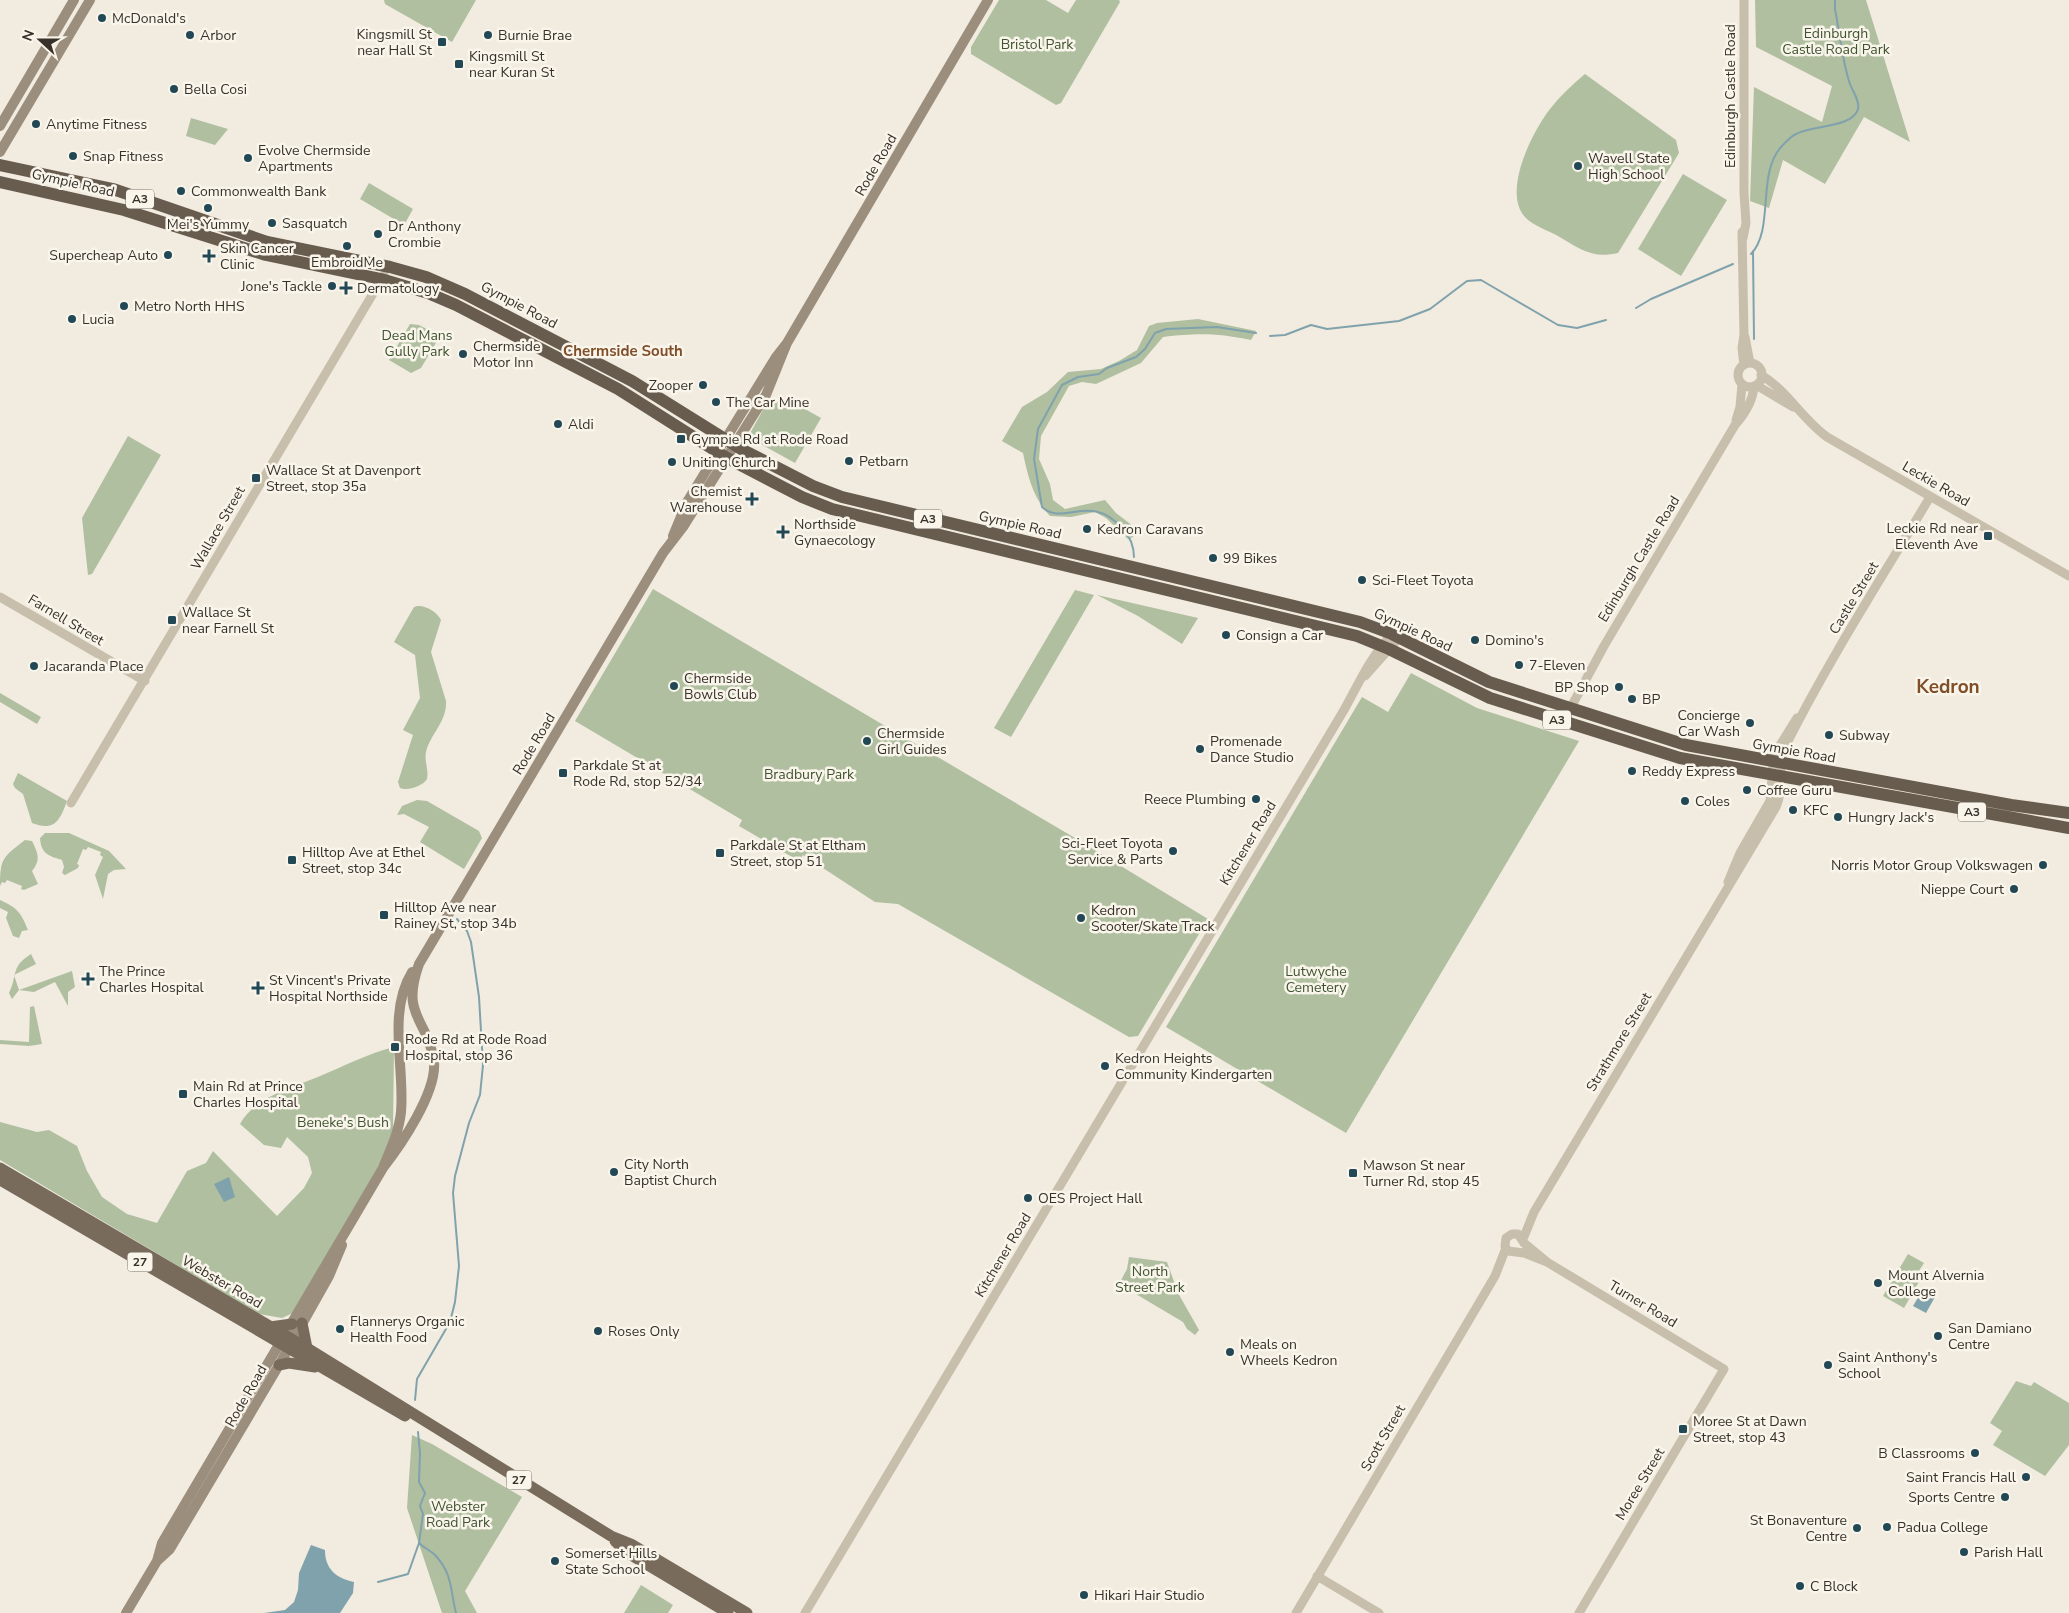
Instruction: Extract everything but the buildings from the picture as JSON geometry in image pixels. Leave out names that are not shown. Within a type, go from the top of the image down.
[{"type":"highway","name":"Gympie Road","points":[[0,165],[113,190],[267,242],[390,266],[426,277],[465,294],[632,381],[730,443],[813,486],[842,498],[1352,620],[1395,636],[1479,678],[1686,745],[2011,805],[2069,813]]},
{"type":"highway","name":"Gympie Road","points":[[0,182],[124,210],[274,257],[382,279],[422,290],[456,305],[628,395],[722,455],[802,497],[832,509],[1323,627],[1385,647],[1464,687],[1506,703],[1680,758],[1777,777],[2069,828]]},
{"type":"highway","points":[[1107,561],[1113,569],[1118,571],[1116,578]]},
{"type":"main road","points":[[0,126],[74,0]]},
{"type":"main road","points":[[0,152],[90,0]]},
{"type":"main road","name":"Rode Road","points":[[383,1168],[395,1138],[401,1112],[401,1016],[406,984],[672,539],[683,527],[776,358],[787,343],[988,0]]},
{"type":"main road","name":"Rode Road","points":[[126,1613],[157,1561],[162,1543],[297,1323],[329,1276],[344,1237],[383,1168],[395,1152],[431,1084],[434,1064],[413,1006],[413,982],[419,964]]},
{"type":"main road","points":[[413,982],[401,1016],[413,1019],[422,1030]]},
{"type":"main road","name":"Webster Road","points":[[0,1168],[270,1327],[319,1367],[412,1420],[428,1424]]},
{"type":"main road","name":"Webster Road","points":[[0,1180],[287,1342],[307,1348],[610,1536],[631,1544],[747,1613]]},
{"type":"main road","points":[[270,1327],[297,1323],[307,1348]]},
{"type":"main road","name":"Rode Road","points":[[157,1561],[170,1549],[280,1365],[287,1342]]},
{"type":"main road","points":[[280,1365],[319,1367]]},
{"type":"main road","name":"Webster Road","points":[[610,1536],[626,1552],[728,1613]]},
{"type":"street","name":"Edinburgh Castle Road","points":[[1744,0],[1744,193],[1740,206],[1743,238],[1744,335],[1742,348],[1747,364]]},
{"type":"street","name":"Wallace Street","points":[[71,803],[390,266]]},
{"type":"street","points":[[1747,364],[1757,366],[1761,375],[1755,385],[1742,384],[1738,373],[1747,364]]},
{"type":"street","name":"Leckie Road","points":[[1761,375],[1787,397],[1795,408],[1827,437],[2069,576]]},
{"type":"street","name":"Edinburgh Castle Road","points":[[1735,425],[1740,407],[1742,384]]},
{"type":"street","name":"Edinburgh Castle Road","points":[[1570,709],[1604,646],[1735,425],[1744,415],[1755,385]]},
{"type":"street","name":"Leckie Road","points":[[1755,385],[1795,408]]},
{"type":"street","name":"Castle Street","points":[[1778,763],[1802,714],[1930,496]]},
{"type":"street","name":"Farnell Street","points":[[0,597],[145,681]]},
{"type":"street","name":"Kitchener Road","points":[[805,1613],[1361,680],[1395,636]]},
{"type":"street","name":"Strathmore Street","points":[[1520,1238],[1728,885],[1737,860],[1770,801],[1777,777],[1778,763]]},
{"type":"street","points":[[1506,1238],[1520,1238],[1513,1251],[1506,1238]]},
{"type":"street","name":"Turner Road","points":[[1520,1238],[1547,1262],[1724,1369]]},
{"type":"street","name":"Turner Road","points":[[1513,1251],[1547,1262]]},
{"type":"street","name":"Scott Street","points":[[1296,1613],[1495,1276],[1513,1251]]},
{"type":"street","name":"Moree Street","points":[[1578,1613],[1724,1369]]},
{"type":"street","points":[[1317,1576],[1379,1613]]},
{"type":"green space","points":[[384,0],[476,0],[452,42],[385,4]]},
{"type":"green space","name":"Bristol Park","points":[[999,0],[1046,0],[1068,13],[1076,0],[1119,0],[1120,2],[1061,103],[1056,105],[971,54],[971,47]]},
{"type":"green space","name":"Edinburgh Castle Road Park","points":[[1755,0],[1866,0],[1910,142],[1864,117],[1825,184],[1783,160],[1769,208],[1750,201],[1754,87],[1822,122],[1832,86],[1756,47]]},
{"type":"green space","points":[[1585,74],[1676,140],[1679,153],[1618,253],[1609,255],[1586,252],[1532,223],[1525,217],[1519,206],[1517,193],[1522,162],[1535,132],[1554,104]]},
{"type":"green space","points":[[191,118],[228,129],[215,145],[186,136]]},
{"type":"green space","points":[[1683,174],[1727,200],[1681,276],[1638,249]]},
{"type":"green space","points":[[369,183],[413,209],[404,225],[360,199]]},
{"type":"green space","points":[[1198,319],[1256,331],[1251,340],[1207,334],[1163,337],[1141,363],[1096,384],[1082,382],[1069,386],[1041,436],[1039,459],[1050,484],[1053,500],[1065,509],[1105,500],[1116,513],[1137,529],[1133,537],[1128,539],[1106,518],[1095,512],[1071,517],[1050,516],[1035,494],[1029,479],[1023,453],[1002,441],[1022,407],[1047,392],[1068,372],[1101,369],[1137,350],[1149,326],[1157,323]]},
{"type":"green space","name":"Dead Mans Gully Park","points":[[410,324],[419,325],[440,336],[421,368],[411,373],[389,360]]},
{"type":"green space","points":[[770,397],[788,407],[796,404],[821,418],[795,463],[748,437]]},
{"type":"green space","points":[[128,436],[161,455],[92,574],[88,575],[82,518]]},
{"type":"green space","name":"Bradbury Park","points":[[653,589],[1075,838],[1208,919],[1138,1036],[1129,1037],[898,904],[875,902],[803,855],[799,861],[739,826],[742,820],[575,721]]},
{"type":"green space","points":[[1075,590],[1094,595],[1011,737],[994,728]]},
{"type":"green space","points":[[1097,595],[1198,618],[1182,644],[1138,616]]},
{"type":"green space","points":[[417,606],[431,610],[441,620],[431,652],[446,701],[446,708],[426,752],[427,779],[419,786],[403,789],[400,788],[398,782],[413,735],[403,730],[420,698],[415,655],[394,642],[414,607]]},
{"type":"green space","name":"Lutwyche Cemetery","points":[[1411,673],[1477,708],[1579,741],[1346,1133],[1166,1027],[1362,697],[1388,712]]},
{"type":"green space","points":[[0,693],[41,717],[37,724],[0,702]]},
{"type":"green space","points":[[18,773],[67,801],[62,814],[56,822],[46,826],[32,823],[23,794],[13,784]]},
{"type":"green space","points":[[417,800],[427,801],[479,831],[482,838],[464,869],[420,842],[429,827],[404,814],[397,815],[402,806]]},
{"type":"green space","points":[[45,833],[69,833],[109,851],[126,869],[114,870],[108,874],[103,899],[95,875],[103,857],[100,855],[101,852],[88,847],[86,850],[83,849],[77,864],[79,865],[78,868],[65,875],[62,873],[64,867],[62,860],[46,854],[42,848],[40,838]]},
{"type":"green space","points":[[25,840],[32,841],[37,853],[38,860],[32,871],[38,884],[24,890],[21,889],[22,886],[7,880],[5,883],[2,882],[0,886],[1,869],[4,859]]},
{"type":"green space","points":[[0,900],[15,909],[23,919],[28,930],[22,931],[19,938],[13,936],[6,918],[8,912],[0,908]]},
{"type":"green space","points":[[31,954],[36,964],[15,975],[20,963]]},
{"type":"green space","points":[[72,971],[75,987],[68,992],[68,1006],[55,982],[34,992],[19,990]]},
{"type":"green space","points":[[14,976],[19,990],[12,999],[9,993]]},
{"type":"green space","points":[[34,1006],[42,1044],[29,1046],[0,1044],[0,1040],[29,1042],[30,1007]]},
{"type":"green space","name":"Beneke's Bush","points":[[394,1047],[393,1130],[376,1175],[295,1312],[282,1318],[259,1314],[0,1160],[0,1122],[37,1132],[49,1130],[77,1146],[87,1171],[102,1197],[127,1214],[157,1223],[187,1171],[206,1163],[213,1151],[277,1216],[304,1188],[312,1173],[308,1157],[287,1137],[281,1148],[264,1145],[240,1124],[255,1107],[274,1094]]},
{"type":"green space","points":[[1908,1254],[1924,1263],[1915,1277],[1920,1280],[1904,1308],[1883,1296]]},
{"type":"green space","name":"North Street Park","points":[[1129,1257],[1167,1262],[1178,1293],[1199,1330],[1195,1335],[1187,1329],[1183,1322],[1119,1284],[1127,1269]]},
{"type":"green space","points":[[2016,1381],[2031,1386],[2034,1382],[2069,1403],[2069,1445],[2045,1476],[1993,1445],[2002,1431],[1990,1423]]},
{"type":"green space","name":"Webster Road Park","points":[[412,1435],[432,1444],[522,1497],[465,1591],[477,1613],[442,1613],[407,1508]]},
{"type":"green space","points":[[641,1585],[673,1605],[668,1613],[624,1613]]},
{"type":"water","points":[[229,1177],[235,1197],[224,1202],[214,1184]]},
{"type":"water","points":[[1922,1291],[1935,1297],[1926,1313],[1913,1306]]},
{"type":"water","points":[[311,1545],[325,1550],[327,1562],[333,1572],[342,1578],[354,1582],[353,1593],[340,1613],[264,1613],[285,1610],[294,1602],[298,1590],[299,1573]]},
{"type":"waterway","points":[[1751,254],[1758,243],[1762,230],[1767,185],[1774,157],[1782,146],[1792,136],[1803,131],[1848,120],[1855,115],[1858,109],[1857,100],[1845,66],[1835,0]]},
{"type":"waterway","points":[[1753,251],[1754,339]]},
{"type":"waterway","points":[[1636,308],[1651,299],[1733,264]]},
{"type":"waterway","points":[[1270,336],[1285,335],[1311,325],[1327,329],[1399,321],[1430,309],[1467,281],[1481,280],[1558,325],[1577,328],[1606,320]]},
{"type":"waterway","points":[[1134,557],[1128,535],[1111,518],[1100,512],[1078,511],[1059,514],[1050,512],[1042,507],[1034,459],[1038,429],[1062,385],[1078,377],[1099,374],[1107,368],[1136,357],[1145,349],[1155,333],[1166,329],[1217,327],[1256,333]]},
{"type":"waterway","points":[[415,1400],[417,1379],[450,1322],[455,1302],[459,1266],[453,1193],[455,1176],[469,1123],[480,1095],[483,1065],[479,997],[471,942],[467,931],[457,919]]},
{"type":"waterway","points":[[418,1432],[420,1453],[419,1482],[425,1493],[420,1506],[423,1514],[419,1543],[435,1555],[445,1569],[450,1582],[456,1613]]},
{"type":"waterway","points":[[378,1582],[408,1574],[419,1543]]},
{"type":"place","name":"McDonald's","points":[[102,18]]},
{"type":"place","name":"Arbor","points":[[190,35]]},
{"type":"place","name":"Burnie Brae","points":[[488,35]]},
{"type":"place","name":"Kingsmill St near Hall St","points":[[442,42]]},
{"type":"place","name":"Kingsmill St near Kuran St","points":[[459,64]]},
{"type":"place","name":"Bella Cosi","points":[[174,89]]},
{"type":"place","name":"Anytime Fitness","points":[[36,124]]},
{"type":"place","name":"Snap Fitness","points":[[73,156]]},
{"type":"place","name":"Evolve Chermside Apartments","points":[[248,158]]},
{"type":"place","name":"Wavell State High School","points":[[1578,166]]},
{"type":"place","name":"Commonwealth Bank","points":[[181,191]]},
{"type":"place","name":"Mei's Yummy","points":[[208,208]]},
{"type":"place","name":"Sasquatch","points":[[272,223]]},
{"type":"place","name":"Dr Anthony Crombie","points":[[378,234]]},
{"type":"place","name":"EmbroidMe","points":[[347,246]]},
{"type":"place","name":"Supercheap Auto","points":[[168,255]]},
{"type":"place","name":"Skin Cancer Clinic","points":[[209,256]]},
{"type":"place","name":"Jone's Tackle","points":[[332,286]]},
{"type":"place","name":"Dermatology","points":[[346,288]]},
{"type":"place","name":"Metro North HHS","points":[[124,306]]},
{"type":"place","name":"Lucia","points":[[72,319]]},
{"type":"place","name":"Chermside Motor Inn","points":[[463,354]]},
{"type":"place","name":"Zooper","points":[[703,385]]},
{"type":"place","name":"The Car Mine","points":[[716,402]]},
{"type":"place","name":"Aldi","points":[[558,424]]},
{"type":"place","name":"Gympie Rd at Rode Road","points":[[681,439]]},
{"type":"place","name":"Petbarn","points":[[849,461]]},
{"type":"place","name":"Uniting Church","points":[[672,462]]},
{"type":"place","name":"Wallace St at Davenport Street, stop 35a","points":[[256,478]]},
{"type":"place","name":"Chemist Warehouse","points":[[752,499]]},
{"type":"place","name":"Kedron Caravans","points":[[1087,529]]},
{"type":"place","name":"Northside Gynaecology","points":[[783,532]]},
{"type":"place","name":"Leckie Rd near Eleventh Ave","points":[[1988,536]]},
{"type":"place","name":"99 Bikes","points":[[1213,558]]},
{"type":"place","name":"Sci-Fleet Toyota","points":[[1362,580]]},
{"type":"place","name":"Wallace St near Farnell St","points":[[172,620]]},
{"type":"place","name":"Consign a Car","points":[[1226,635]]},
{"type":"place","name":"Domino's","points":[[1475,640]]},
{"type":"place","name":"7-Eleven","points":[[1519,665]]},
{"type":"place","name":"Jacaranda Place","points":[[34,666]]},
{"type":"place","name":"Chermside Bowls Club","points":[[674,686]]},
{"type":"place","name":"BP Shop","points":[[1619,687]]},
{"type":"place","name":"BP","points":[[1632,699]]},
{"type":"place","name":"Concierge Car Wash","points":[[1750,723]]},
{"type":"place","name":"Subway","points":[[1829,735]]},
{"type":"place","name":"Chermside Girl Guides","points":[[867,741]]},
{"type":"place","name":"Promenade Dance Studio","points":[[1200,749]]},
{"type":"place","name":"Reddy Express","points":[[1632,771]]},
{"type":"place","name":"Parkdale St at Rode Rd, stop 52/34","points":[[563,773]]},
{"type":"place","name":"Coffee Guru","points":[[1747,790]]},
{"type":"place","name":"Reece Plumbing","points":[[1256,799]]},
{"type":"place","name":"Coles","points":[[1685,801]]},
{"type":"place","name":"KFC","points":[[1793,810]]},
{"type":"place","name":"Hungry Jack's","points":[[1838,817]]},
{"type":"place","name":"Sci-Fleet Toyota Service & Parts","points":[[1173,851]]},
{"type":"place","name":"Parkdale St at Eltham Street, stop 51","points":[[720,853]]},
{"type":"place","name":"Hilltop Ave at Ethel Street, stop 34c","points":[[292,860]]},
{"type":"place","name":"Norris Motor Group Volkswagen","points":[[2043,865]]},
{"type":"place","name":"Nieppe Court","points":[[2014,889]]},
{"type":"place","name":"Hilltop Ave near Rainey St, stop 34b","points":[[384,915]]},
{"type":"place","name":"Kedron Scooter/Skate Track","points":[[1081,918]]},
{"type":"place","name":"The Prince Charles Hospital","points":[[88,979]]},
{"type":"place","name":"St Vincent's Private Hospital Northside","points":[[258,988]]},
{"type":"place","name":"Rode Rd at Rode Road Hospital, stop 36","points":[[395,1047]]},
{"type":"place","name":"Kedron Heights Community Kindergarten","points":[[1105,1066]]},
{"type":"place","name":"Main Rd at Prince Charles Hospital","points":[[183,1094]]},
{"type":"place","name":"City North Baptist Church","points":[[614,1172]]},
{"type":"place","name":"Mawson St near Turner Rd, stop 45","points":[[1353,1173]]},
{"type":"place","name":"OES Project Hall","points":[[1028,1198]]},
{"type":"place","name":"Mount Alvernia College","points":[[1878,1283]]},
{"type":"place","name":"Flannerys Organic Health Food","points":[[340,1329]]},
{"type":"place","name":"Roses Only","points":[[598,1331]]},
{"type":"place","name":"San Damiano Centre","points":[[1938,1336]]},
{"type":"place","name":"Meals on Wheels Kedron","points":[[1230,1352]]},
{"type":"place","name":"Saint Anthony's School","points":[[1828,1365]]},
{"type":"place","name":"Moree St at Dawn Street, stop 43","points":[[1683,1429]]},
{"type":"place","name":"B Classrooms","points":[[1975,1453]]},
{"type":"place","name":"Saint Francis Hall","points":[[2026,1477]]},
{"type":"place","name":"Sports Centre","points":[[2005,1497]]},
{"type":"place","name":"Padua College","points":[[1887,1527]]},
{"type":"place","name":"St Bonaventure Centre","points":[[1857,1528]]},
{"type":"place","name":"Parish Hall","points":[[1964,1552]]},
{"type":"place","name":"Somerset Hills State School","points":[[555,1561]]},
{"type":"place","name":"C Block","points":[[1800,1586]]},
{"type":"place","name":"Hikari Hair Studio","points":[[1084,1595]]},
{"type":"district","name":"Chermside South","points":[[623,351]]},
{"type":"district","name":"Kedron","points":[[1948,687]]}]
